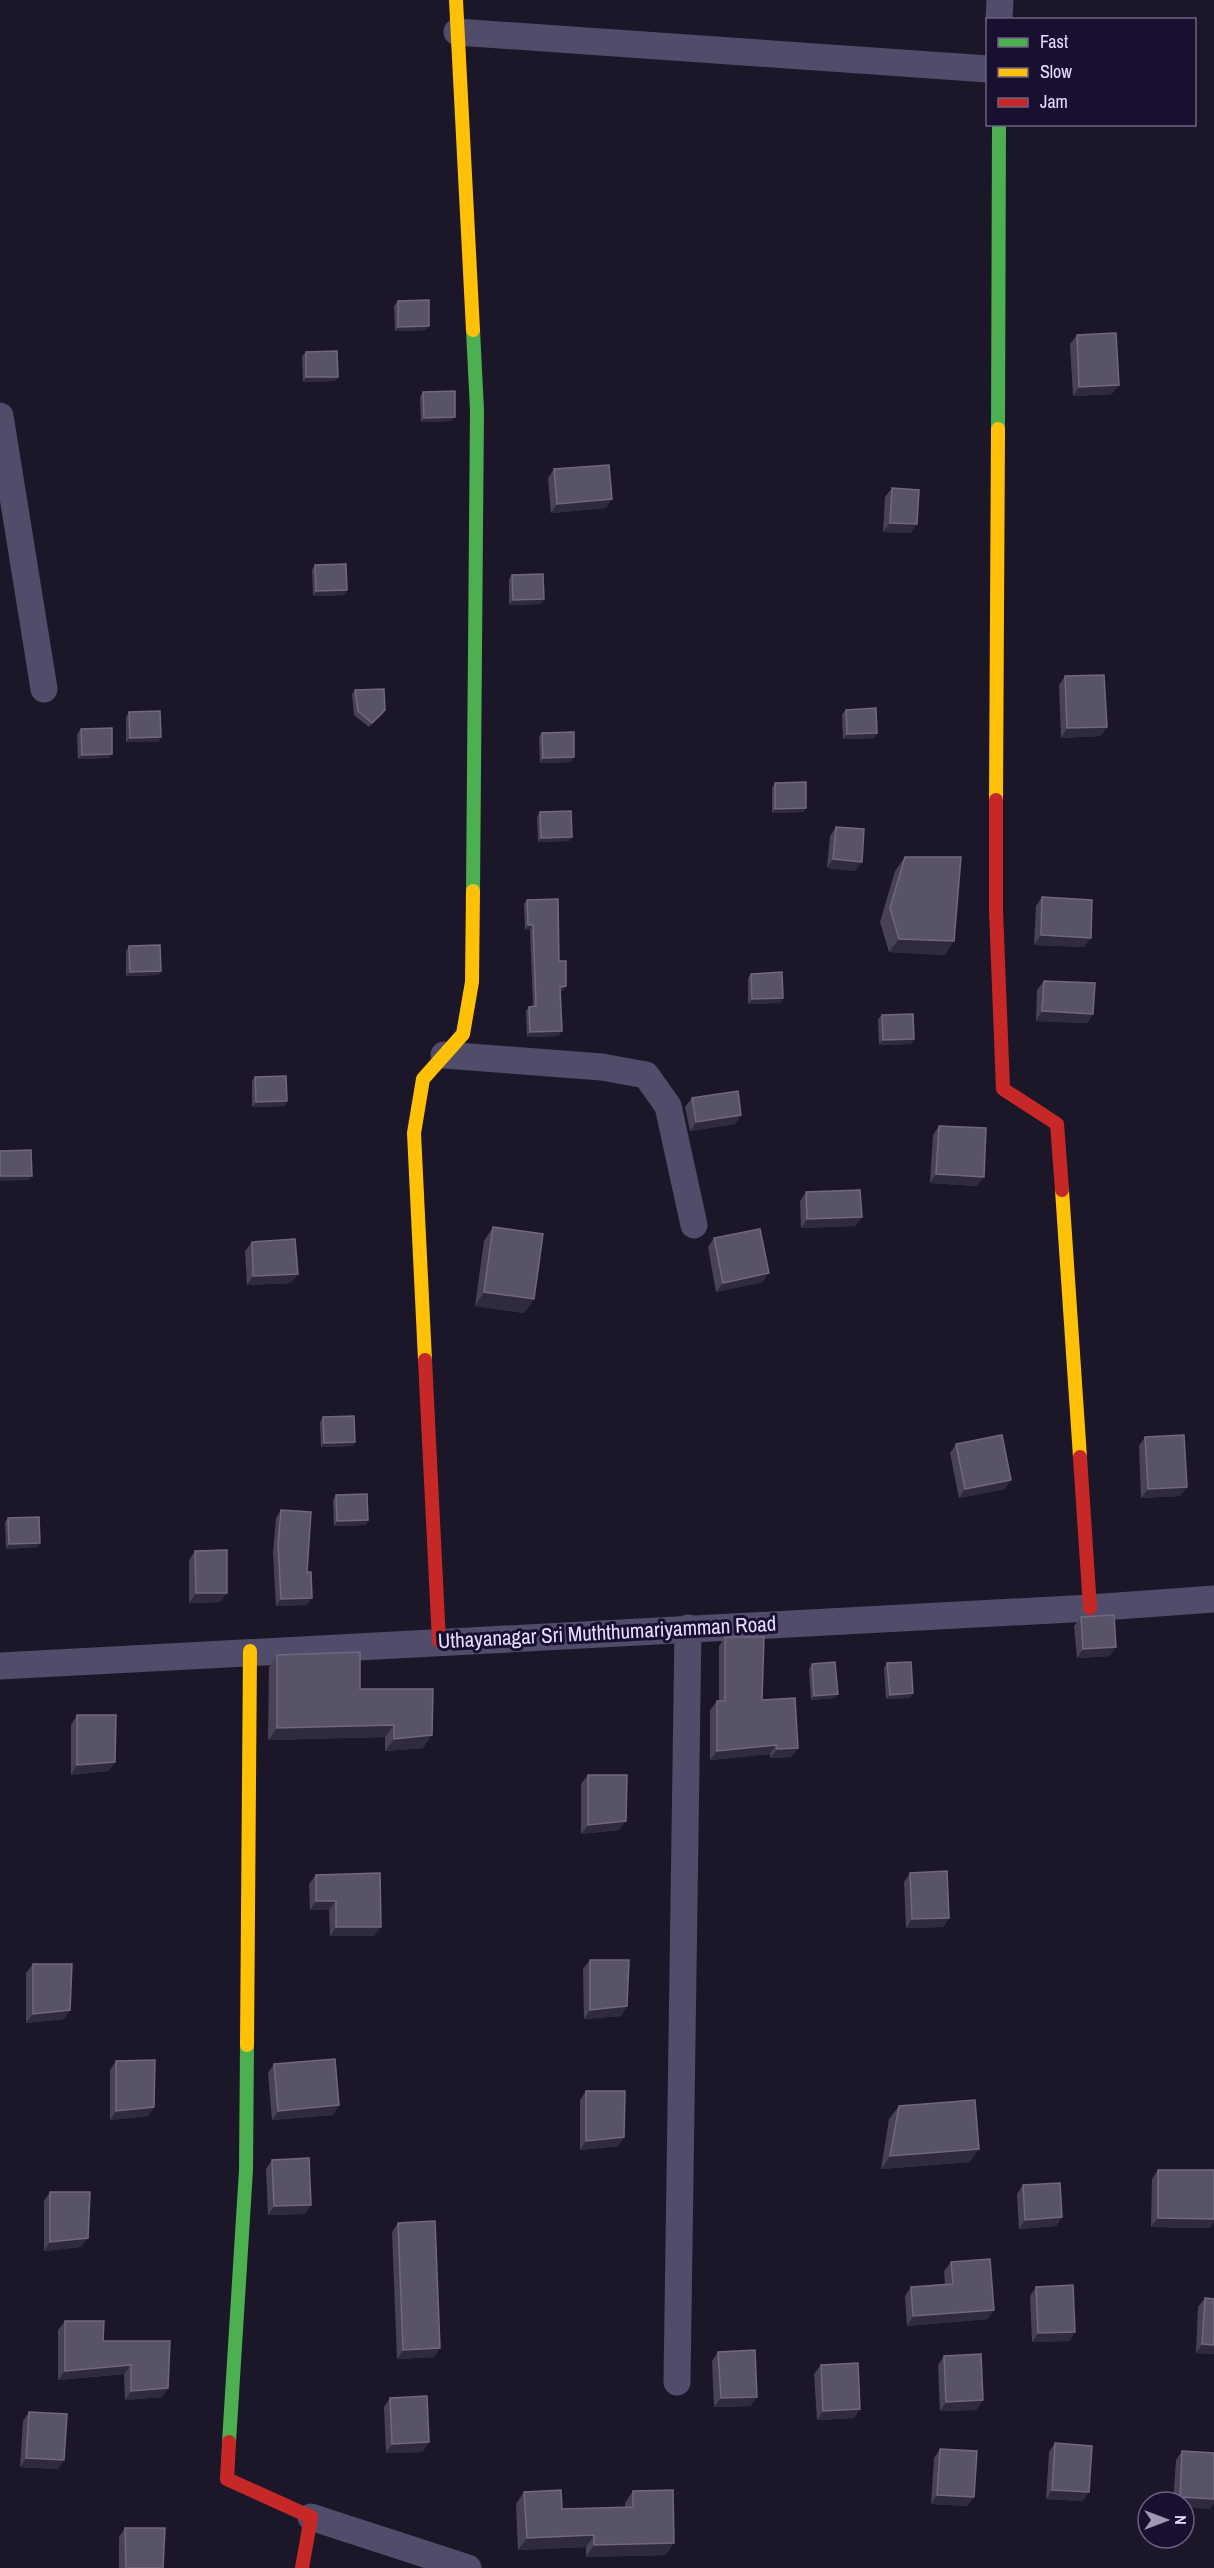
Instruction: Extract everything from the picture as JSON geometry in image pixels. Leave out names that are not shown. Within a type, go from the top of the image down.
[{"type":"street","points":[[439,1641],[414,1133],[423,1079],[463,1034],[472,982],[477,410],[456,0]]},
{"type":"street","points":[[999,0],[999,18]]},
{"type":"street","points":[[457,32],[986,69]]},
{"type":"street","points":[[999,126],[996,910],[1003,1089],[1057,1124],[1090,1608]]},
{"type":"street","points":[[0,416],[45,689]]},
{"type":"street","points":[[444,1055],[602,1066],[646,1075],[668,1106],[694,1225]]},
{"type":"street","name":"Uthayanagar Sri Muththumariyamman Road","points":[[0,1666],[1090,1608],[1214,1599]]},
{"type":"street","points":[[677,2382],[688,1628]]},
{"type":"street","points":[[250,1651],[246,2170],[228,2478],[311,2517],[468,2568]]},
{"type":"street","points":[[302,2568],[311,2517]]},
{"type":"building","points":[[429,300],[429,326],[398,327],[398,301]]},
{"type":"building","points":[[1116,333],[1119,385],[1079,387],[1077,335]]},
{"type":"building","points":[[337,351],[338,377],[306,377],[306,352]]},
{"type":"building","points":[[455,391],[455,417],[424,418],[423,392]]},
{"type":"building","points":[[609,465],[612,499],[557,504],[554,469]]},
{"type":"building","points":[[892,488],[919,490],[917,524],[890,523]]},
{"type":"building","points":[[346,564],[347,590],[316,591],[315,565]]},
{"type":"building","points":[[543,574],[544,599],[513,600],[512,575]]},
{"type":"building","points":[[1104,675],[1107,727],[1067,728],[1065,676]]},
{"type":"building","points":[[384,689],[385,710],[372,723],[358,711],[355,690]]},
{"type":"building","points":[[876,708],[877,733],[847,734],[846,710]]},
{"type":"building","points":[[160,711],[161,737],[130,738],[129,712]]},
{"type":"building","points":[[112,728],[112,754],[82,755],[81,729]]},
{"type":"building","points":[[574,732],[574,757],[543,758],[542,733]]},
{"type":"building","points":[[806,782],[806,808],[775,809],[775,783]]},
{"type":"building","points":[[571,811],[572,837],[541,838],[540,812]]},
{"type":"building","points":[[836,827],[864,829],[862,862],[833,859]]},
{"type":"building","points":[[905,857],[961,857],[954,941],[899,939],[890,908]]},
{"type":"building","points":[[1042,897],[1092,900],[1091,938],[1041,935]]},
{"type":"building","points":[[558,899],[559,961],[566,961],[566,986],[560,987],[562,1031],[530,1032],[529,1007],[536,1006],[533,925],[528,925],[527,900]]},
{"type":"building","points":[[160,945],[161,971],[130,972],[129,946]]},
{"type":"building","points":[[782,972],[783,998],[752,999],[751,974]]},
{"type":"building","points":[[1044,981],[1095,983],[1093,1014],[1042,1011]]},
{"type":"building","points":[[913,1014],[914,1039],[883,1040],[882,1015]]},
{"type":"building","points":[[286,1076],[287,1101],[256,1102],[255,1077]]},
{"type":"building","points":[[738,1091],[741,1115],[696,1122],[692,1098]]},
{"type":"building","points":[[939,1126],[986,1128],[984,1177],[936,1174]]},
{"type":"building","points":[[31,1150],[32,1176],[0,1176],[0,1151]]},
{"type":"building","points":[[860,1190],[862,1217],[807,1219],[806,1192]]},
{"type":"building","points":[[493,1227],[543,1234],[534,1299],[484,1292]]},
{"type":"building","points":[[760,1229],[769,1273],[723,1283],[714,1238]]},
{"type":"building","points":[[295,1239],[298,1274],[253,1276],[252,1242]]},
{"type":"building","points":[[354,1416],[355,1442],[324,1443],[323,1417]]},
{"type":"building","points":[[1002,1435],[1011,1480],[965,1489],[956,1444]]},
{"type":"building","points":[[1184,1435],[1187,1487],[1148,1489],[1145,1437]]},
{"type":"building","points":[[367,1494],[368,1520],[337,1521],[336,1495]]},
{"type":"building","points":[[281,1510],[311,1512],[307,1572],[311,1572],[312,1598],[281,1599],[278,1545]]},
{"type":"building","points":[[39,1517],[40,1543],[9,1544],[8,1518]]},
{"type":"building","points":[[227,1550],[227,1593],[196,1593],[195,1551]]},
{"type":"building","points":[[1114,1615],[1116,1647],[1083,1649],[1081,1617]]},
{"type":"building","points":[[725,1637],[764,1637],[762,1700],[795,1698],[798,1748],[777,1749],[776,1745],[717,1751],[717,1701],[725,1701]]},
{"type":"building","points":[[360,1652],[360,1689],[433,1689],[432,1735],[394,1739],[394,1725],[277,1728],[277,1655]]},
{"type":"building","points":[[835,1662],[838,1694],[814,1696],[812,1664]]},
{"type":"building","points":[[911,1662],[913,1693],[890,1695],[887,1663]]},
{"type":"building","points":[[77,1715],[116,1715],[115,1762],[77,1765]]},
{"type":"building","points":[[588,1775],[627,1775],[626,1821],[588,1825]]},
{"type":"building","points":[[947,1871],[949,1918],[912,1919],[910,1873]]},
{"type":"building","points":[[380,1873],[381,1927],[336,1927],[336,1901],[316,1901],[316,1875]]},
{"type":"building","points":[[590,1960],[629,1960],[627,2006],[590,2010]]},
{"type":"building","points":[[33,1964],[72,1964],[70,2010],[33,2014]]},
{"type":"building","points":[[335,2059],[339,2105],[278,2111],[274,2064]]},
{"type":"building","points":[[155,2060],[154,2107],[116,2111],[116,2061]]},
{"type":"building","points":[[586,2091],[625,2091],[624,2137],[586,2141]]},
{"type":"building","points":[[975,2100],[979,2149],[890,2156],[899,2106]]},
{"type":"building","points":[[309,2158],[311,2205],[274,2206],[272,2160]]},
{"type":"building","points":[[1158,2170],[1214,2170],[1214,2219],[1158,2218]]},
{"type":"building","points":[[1060,2183],[1062,2217],[1025,2220],[1023,2185]]},
{"type":"building","points":[[50,2192],[90,2192],[88,2238],[50,2242]]},
{"type":"building","points":[[435,2221],[440,2348],[403,2350],[398,2223]]},
{"type":"building","points":[[990,2259],[994,2310],[913,2316],[911,2287],[953,2284],[951,2262]]},
{"type":"building","points":[[1073,2285],[1075,2332],[1038,2333],[1036,2287]]},
{"type":"building","points":[[1205,2298],[1214,2299],[1214,2345],[1202,2344]]},
{"type":"building","points":[[65,2321],[104,2321],[103,2341],[170,2341],[168,2388],[131,2391],[131,2365],[65,2371]]},
{"type":"building","points":[[755,2350],[757,2397],[721,2398],[718,2352]]},
{"type":"building","points":[[981,2354],[983,2400],[946,2402],[944,2356]]},
{"type":"building","points":[[858,2363],[860,2409],[823,2411],[821,2365]]},
{"type":"building","points":[[427,2396],[429,2442],[392,2444],[390,2398]]},
{"type":"building","points":[[29,2412],[67,2414],[64,2460],[26,2458]]},
{"type":"building","points":[[1055,2443],[1092,2446],[1089,2492],[1052,2490]]},
{"type":"building","points":[[940,2449],[977,2451],[974,2497],[937,2495]]},
{"type":"building","points":[[1182,2451],[1214,2453],[1214,2499],[1196,2498],[1196,2490],[1180,2490]]},
{"type":"building","points":[[561,2490],[562,2509],[633,2507],[633,2491],[673,2490],[674,2543],[594,2545],[594,2535],[527,2538],[524,2492]]},
{"type":"building","points":[[125,2528],[165,2528],[163,2568],[126,2568]]},
{"type":"traffic: fast","points":[[998,429],[999,126]]},
{"type":"traffic: fast","points":[[473,330],[477,410],[473,891]]},
{"type":"traffic: fast","points":[[229,2442],[246,2170],[247,2045]]},
{"type":"traffic: slow","points":[[456,0],[473,330]]},
{"type":"traffic: slow","points":[[996,800],[998,429]]},
{"type":"traffic: slow","points":[[425,1360],[414,1133],[423,1079],[463,1034],[472,982],[473,891]]},
{"type":"traffic: slow","points":[[1062,1190],[1080,1457]]},
{"type":"traffic: slow","points":[[247,2045],[250,1651]]},
{"type":"traffic: jam","points":[[996,800],[996,910],[1003,1089],[1057,1124],[1062,1190]]},
{"type":"traffic: jam","points":[[425,1360],[439,1641]]},
{"type":"traffic: jam","points":[[1080,1457],[1090,1608]]},
{"type":"traffic: jam","points":[[229,2442],[227,2479],[311,2517],[302,2568]]}]
